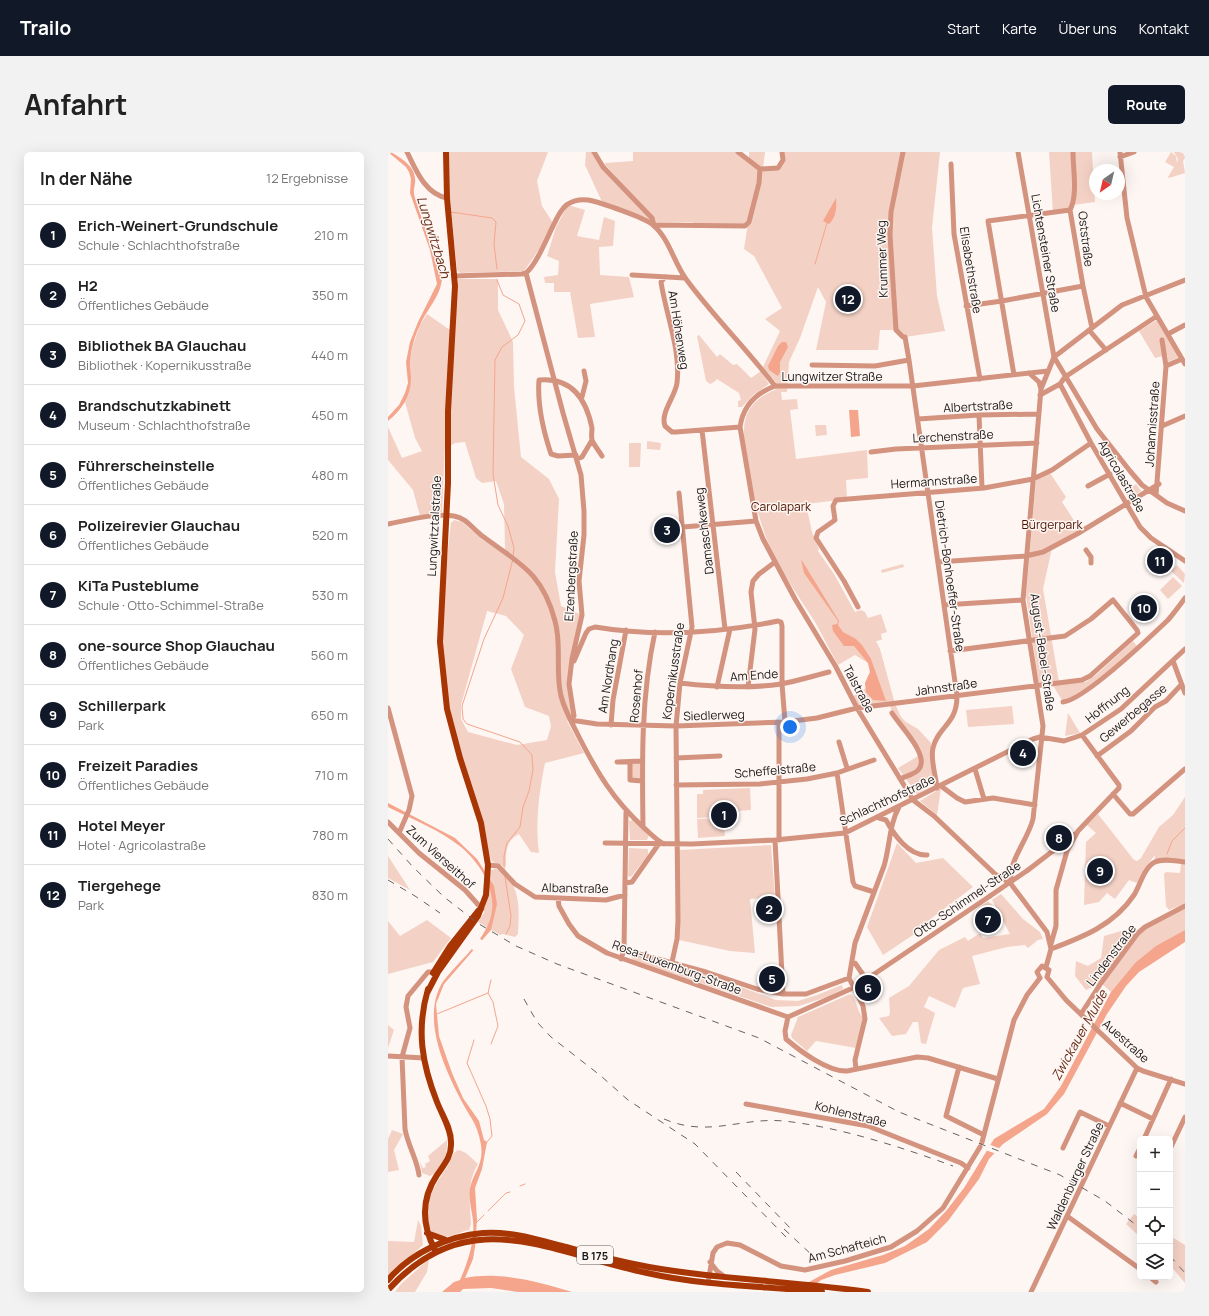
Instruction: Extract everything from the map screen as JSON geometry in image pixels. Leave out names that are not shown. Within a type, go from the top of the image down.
[{"type":"main road","name":"Lungwitztalstraße","points":[[446,152],[447,198],[454,276],[448,411],[447,516],[440,642],[442,674],[452,730],[481,823],[488,867],[486,893],[481,908]]},
{"type":"main road","points":[[434,1249],[427,1233],[424,1214],[425,1202],[429,1189],[445,1164],[452,1144],[451,1135],[434,1094],[424,1058],[421,1044],[421,1021],[427,992],[434,972],[450,946],[481,908]]},
{"type":"main road","points":[[427,992],[438,972],[474,925],[481,908]]},
{"type":"main road","points":[[427,1233],[448,1240]]},
{"type":"main road","name":"B 175","points":[[388,1290],[413,1266],[448,1240],[482,1236],[517,1240],[647,1273],[800,1287]]},
{"type":"main road","name":"B 175","points":[[388,1280],[410,1260],[434,1249],[466,1238]]},
{"type":"main road","name":"B 175","points":[[708,1279],[725,1278],[819,1290],[868,1292]]},
{"type":"street","points":[[407,152],[422,181],[437,194],[447,198]]},
{"type":"street","name":"Lungwitzer Straße","points":[[594,152],[606,169],[633,200],[652,218],[654,225],[662,236],[685,278],[775,386],[913,386],[1048,371]]},
{"type":"street","points":[[738,152],[760,169],[778,168],[783,160],[782,152]]},
{"type":"street","name":"Krummer Weg","points":[[903,152],[891,212],[890,235],[896,330],[903,337],[905,337]]},
{"type":"street","name":"Lichtensteiner Straße","points":[[1018,152],[1054,357],[1081,403],[1109,446],[1142,485],[1167,503],[1185,511]]},
{"type":"street","name":"Oststraße","points":[[1073,152],[1074,195],[1073,205],[1070,210],[1082,286],[1091,329]]},
{"type":"street","points":[[1134,152],[1120,155],[1128,218],[1146,297],[1184,361],[1166,366]]},
{"type":"street","name":"Elisabethstraße","points":[[951,164],[954,234],[980,379]]},
{"type":"street","points":[[454,276],[526,273],[545,245],[561,210],[572,201],[588,200],[603,204],[654,225],[745,226],[749,222],[759,183],[760,169]]},
{"type":"street","points":[[1014,375],[988,221],[1070,210]]},
{"type":"street","name":"Elzenbergstraße","points":[[526,273],[581,475],[584,510],[584,535],[579,581],[582,615],[569,684],[574,716],[571,720]]},
{"type":"street","points":[[632,275],[656,275],[664,278],[685,278]]},
{"type":"street","name":"Am Höhenweg","points":[[664,278],[661,282],[674,346],[677,377],[675,392],[663,421],[668,430],[676,432],[740,427]]},
{"type":"street","points":[[1054,357],[1122,306],[1185,280]]},
{"type":"street","points":[[966,306],[1082,286]]},
{"type":"street","points":[[1029,373],[1038,382],[1040,392],[1060,384],[1065,377],[1157,316]]},
{"type":"street","points":[[1168,334],[1185,325]]},
{"type":"street","points":[[1091,329],[1106,350]]},
{"type":"street","name":"Dietrich-Bonhoeffer-Straße","points":[[905,337],[957,696],[956,712],[936,741],[933,751],[939,787]]},
{"type":"street","name":"Johannisstraße","points":[[1156,495],[1159,484],[1166,366],[1162,340]]},
{"type":"street","name":"August-Bebel-Straße","points":[[1011,884],[1011,872],[1031,829],[1043,738],[1043,726],[1023,600],[1040,392],[1054,357]]},
{"type":"street","points":[[812,365],[875,366],[909,360]]},
{"type":"street","points":[[582,397],[564,384],[554,380],[539,380],[538,395],[545,436],[551,454],[558,456],[582,457],[592,440],[592,429],[582,397],[586,381],[584,371]]},
{"type":"street","name":"Agricolastraße","points":[[1060,384],[1091,443],[1128,504],[1140,527],[1150,538],[1185,562]]},
{"type":"street","name":"Talstraße","points":[[775,386],[762,392],[751,401],[743,413],[740,427],[756,521],[775,562],[836,667],[857,708],[913,800],[934,816],[995,874],[1011,884],[1047,932],[1051,944]]},
{"type":"street","points":[[1072,408],[1081,403]]},
{"type":"street","name":"Albertstraße","points":[[918,419],[979,415],[1039,414]]},
{"type":"street","points":[[979,415],[982,488]]},
{"type":"street","points":[[1162,426],[1185,416]]},
{"type":"street","name":"Damaschkeweg","points":[[702,430],[727,629],[717,687]]},
{"type":"street","points":[[592,440],[602,456]]},
{"type":"street","name":"Lerchenstraße","points":[[871,452],[922,448],[1037,443]]},
{"type":"street","name":"Hermannstraße","points":[[858,607],[844,581],[816,538],[818,532],[835,520],[833,506],[836,500],[928,491],[982,488],[1033,478],[1052,470],[1091,443]]},
{"type":"street","points":[[1088,486],[1110,474]]},
{"type":"street","name":"Johannisstraße","points":[[938,562],[1026,556],[1052,549],[1159,484]]},
{"type":"street","name":"Kopernikusstraße","points":[[672,962],[677,939],[678,921],[676,726],[680,682],[691,631],[679,493]]},
{"type":"street","points":[[388,524],[447,516],[464,519],[480,534],[515,558],[534,576],[544,589],[550,604],[558,638],[561,694],[571,720],[602,780],[626,812],[643,826],[657,842],[632,882],[625,883]]},
{"type":"street","points":[[683,527],[756,521]]},
{"type":"street","points":[[1086,550],[1091,557],[1091,563]]},
{"type":"street","points":[[748,687],[755,626],[750,592],[753,581],[759,574],[775,562]]},
{"type":"street","points":[[1063,702],[1070,701],[1100,682],[1169,619],[1185,598]]},
{"type":"street","points":[[944,605],[1023,600]]},
{"type":"street","name":"Jahnstraße","points":[[857,708],[1082,680],[1090,676],[1136,636],[1137,630],[1113,600],[1072,633],[1065,636],[1029,642]]},
{"type":"street","points":[[571,669],[584,635],[589,629],[595,627],[655,632],[727,629],[755,626],[778,621],[781,622],[782,722],[778,782],[777,840],[783,994]]},
{"type":"street","name":"Am Nordhang","points":[[611,725],[613,700],[626,630]]},
{"type":"street","name":"Rosenhof","points":[[643,826],[642,762],[645,686],[655,632]]},
{"type":"street","points":[[950,651],[1029,642]]},
{"type":"street","name":"Hoffnung","points":[[1043,738],[1064,741],[1082,735],[1121,708],[1185,650]]},
{"type":"street","points":[[1173,661],[1185,693]]},
{"type":"street","name":"Am Ende","points":[[680,682],[717,687],[748,687],[782,684],[829,672]]},
{"type":"street","name":"Gewerbegasse","points":[[1097,756],[1131,731],[1155,707],[1166,702],[1181,685]]},
{"type":"street","points":[[388,708],[412,796],[409,810],[403,820],[399,833]]},
{"type":"street","name":"Siedlerweg","points":[[571,720],[611,725],[676,726],[782,722],[818,718],[857,708]]},
{"type":"street","points":[[892,713],[919,750],[921,759],[919,770],[900,779]]},
{"type":"street","points":[[1046,967],[1040,967],[1037,970],[1040,978],[1047,977],[1049,972],[1046,967],[1056,926],[1056,890],[1063,861],[1078,831],[1119,787],[1082,735]]},
{"type":"street","name":"Schlachthofstraße","points":[[605,843],[626,844],[657,842],[665,845],[777,840],[845,833],[878,818],[1033,739],[1043,738]]},
{"type":"street","points":[[839,742],[848,768]]},
{"type":"street","points":[[676,758],[720,756]]},
{"type":"street","name":"Scheffelstraße","points":[[676,785],[778,782],[837,773],[874,760]]},
{"type":"street","points":[[617,762],[642,762]]},
{"type":"street","points":[[630,762],[630,780],[642,781]]},
{"type":"street","points":[[975,769],[984,799]]},
{"type":"street","points":[[1113,794],[1130,814],[1133,814],[1185,769]]},
{"type":"street","points":[[837,773],[854,884],[874,892]]},
{"type":"street","points":[[939,787],[961,801],[993,798],[1035,805]]},
{"type":"street","points":[[856,1069],[854,1060],[865,1019],[863,1006],[855,987],[849,978],[855,943],[888,853],[893,821],[899,807]]},
{"type":"street","points":[[621,959],[624,950],[626,812]]},
{"type":"street","points":[[878,818],[886,820],[892,830],[913,853],[927,855]]},
{"type":"street","name":"Zum Vierseithof","points":[[388,822],[419,853],[465,890],[481,908]]},
{"type":"street","name":"Otto-Schimmel-Straße","points":[[855,987],[1028,870],[1078,831]]},
{"type":"street","points":[[1051,944],[1067,943],[1096,930],[1119,913],[1134,895],[1150,866],[1159,861],[1185,862]]},
{"type":"street","name":"Albanstraße","points":[[488,867],[498,866],[515,884],[528,894],[542,898],[606,900],[625,895]]},
{"type":"street","name":"Rosa-Luxemburg-Straße","points":[[558,898],[559,906],[578,936],[607,953],[788,1017]]},
{"type":"street","name":"Lindenstraße","points":[[1081,1014],[1101,983],[1138,933],[1146,927],[1185,906]]},
{"type":"street","points":[[1051,944],[1067,943]]},
{"type":"street","points":[[624,950],[672,962],[757,989],[783,994],[801,994],[817,990],[849,978]]},
{"type":"street","points":[[852,962],[854,962],[866,979]]},
{"type":"street","points":[[419,1175],[417,1163],[407,1140],[405,1129],[402,1057],[410,1028],[406,1007],[408,996],[428,972],[434,972]]},
{"type":"street","name":"Auestraße","points":[[1047,977],[1081,1014],[1137,1068],[1185,1084]]},
{"type":"street","name":"Am Schafteich","points":[[708,1279],[710,1262],[713,1253],[717,1247],[727,1243],[740,1245],[781,1266],[799,1269],[845,1261],[880,1252],[905,1240],[931,1220],[943,1208],[981,1145],[1018,1011],[1040,978]]},
{"type":"street","points":[[855,987],[788,1017],[784,1035],[790,1043],[826,1065],[844,1071],[917,1057],[928,1058],[998,1079]]},
{"type":"street","points":[[388,1056],[424,1058]]},
{"type":"street","points":[[959,1067],[946,1116],[984,1136]]},
{"type":"street","name":"Waldenburger Straße","points":[[1031,1292],[1137,1068]]},
{"type":"street","points":[[1145,1136],[1171,1080]]},
{"type":"street","points":[[1120,1103],[1153,1119]]},
{"type":"street","name":"Kohlenstraße","points":[[746,1104],[868,1126],[954,1160],[968,1168]]},
{"type":"street","points":[[1063,1148],[1080,1112],[1110,1126]]},
{"type":"street","points":[[1173,1143],[1185,1117]]},
{"type":"street","points":[[1067,1216],[1137,1267]]},
{"type":"street","points":[[710,1262],[725,1278]]},
{"type":"green space","points":[[449,152],[548,152],[537,181],[542,206],[553,223],[545,241],[524,271],[460,273],[457,270],[450,198]]},
{"type":"green space","points":[[586,152],[594,152],[652,218],[654,225],[603,204],[585,165]]},
{"type":"green space","name":"Carolapark","points":[[633,152],[738,152],[749,159],[749,152],[765,152],[763,168],[778,168],[783,160],[782,152],[940,152],[932,228],[937,296],[945,331],[905,337],[896,330],[880,330],[878,350],[816,350],[826,302],[818,287],[800,338],[789,362],[787,392],[781,392],[782,400],[797,399],[798,409],[790,410],[796,459],[867,450],[868,478],[846,480],[847,499],[806,504],[812,532],[819,549],[818,551],[834,574],[855,612],[861,610],[865,612],[868,618],[881,614],[887,632],[881,634],[882,640],[876,641],[880,649],[895,704],[901,717],[906,722],[918,729],[931,743],[933,782],[917,794],[898,768],[920,755],[892,713],[890,705],[857,708],[852,697],[866,688],[865,683],[870,672],[868,663],[855,655],[838,665],[815,622],[776,559],[766,538],[761,522],[747,466],[744,433],[745,421],[752,406],[760,398],[775,390],[776,382],[763,367],[780,331],[765,319],[782,308],[754,256],[744,249],[748,223],[745,226],[697,225],[692,222],[657,223],[607,169],[605,163],[633,161]]},
{"type":"green space","points":[[1049,152],[1092,152],[1093,164],[1089,164],[1089,200],[1095,200],[1095,202],[1073,205],[1070,210],[1053,213]]},
{"type":"green space","points":[[1171,152],[1176,156],[1177,163],[1178,159],[1174,152],[1184,152],[1185,158],[1183,161],[1185,173],[1169,178],[1168,177],[1174,167],[1165,162]]},
{"type":"green space","points":[[568,205],[585,210],[577,236],[599,240],[604,217],[615,221],[613,246],[599,247],[600,275],[629,277],[634,297],[590,304],[595,337],[578,338],[570,292],[554,292],[554,283],[545,283],[544,277],[558,275],[559,261],[547,256],[556,227]]},
{"type":"green space","points":[[458,279],[498,279],[498,310],[513,342],[514,387],[521,457],[549,479],[559,499],[555,572],[561,606],[582,615],[569,684],[574,716],[567,721],[584,753],[545,763],[538,808],[537,830],[539,853],[531,852],[519,834],[511,840],[507,848],[506,867],[492,861],[482,821],[455,734],[446,683],[443,638],[444,591],[451,523],[454,520],[462,522],[483,540],[501,552],[505,549],[504,504],[496,481],[482,483],[476,478],[465,442],[455,443],[450,446],[451,382]],"holes":[[[487,611],[506,616],[524,635],[511,669],[525,707],[549,716],[551,726],[547,740],[517,745],[468,732],[461,719],[461,705]]]},
{"type":"green space","points":[[427,314],[450,330],[442,512],[420,516],[413,490],[388,460],[388,427],[402,458],[422,451],[415,438],[405,402],[411,380],[410,358],[413,345],[420,325]]},
{"type":"green space","points":[[1157,320],[1179,357],[1168,362],[1167,355],[1155,358],[1139,331]]},
{"type":"green space","points":[[699,335],[717,357],[720,354],[733,365],[737,364],[751,378],[761,371],[769,384],[753,395],[742,407],[738,407],[738,401],[741,400],[739,393],[717,379],[710,384],[706,381],[697,336]]},
{"type":"green space","points":[[815,425],[826,425],[827,435],[816,436]]},
{"type":"green space","points":[[647,441],[661,443],[660,450],[647,449]]},
{"type":"green space","points":[[629,443],[641,443],[640,467],[629,467]]},
{"type":"green space","name":"Bürgerpark","points":[[1050,473],[1066,497],[1062,502],[1081,531],[1052,548],[1043,589],[1059,682],[1039,685],[1026,595],[1036,479]]},
{"type":"green space","points":[[1136,484],[1141,491],[1129,498],[1125,493]]},
{"type":"green space","points":[[903,564],[904,567],[882,573],[881,570]]},
{"type":"green space","points":[[1177,565],[1185,574],[1184,583],[1171,571]]},
{"type":"green space","points":[[1173,577],[1182,586],[1168,599],[1160,590]]},
{"type":"green space","points":[[1133,641],[1137,646],[1098,681],[1063,702],[1052,684],[1086,682],[1097,674]]},
{"type":"green space","points":[[1012,706],[1014,724],[968,727],[966,710]]},
{"type":"green space","points":[[1068,713],[1080,733],[1065,736]]},
{"type":"green space","points":[[631,763],[641,763],[641,779],[631,779]]},
{"type":"green space","points":[[750,788],[751,810],[724,812],[723,789]]},
{"type":"green space","points":[[941,788],[937,815],[920,801]]},
{"type":"green space","points":[[723,789],[724,817],[697,818],[697,794],[703,794],[703,790]]},
{"type":"green space","points":[[1185,797],[1185,862],[1154,862],[1155,855],[1144,869],[1137,883],[1129,880],[1115,899],[1107,893],[1099,902],[1084,905],[1086,842],[1096,833],[1087,825],[1098,814],[1134,860],[1137,861],[1141,858],[1159,827],[1173,815]]},
{"type":"green space","points":[[723,818],[725,836],[698,838],[697,819]]},
{"type":"green space","points":[[633,820],[649,835],[647,840],[630,840],[629,821]]},
{"type":"green space","points":[[897,843],[916,863],[943,858],[973,887],[916,930],[916,933],[883,955],[867,927]]},
{"type":"green space","points":[[771,845],[775,897],[750,899],[755,953],[730,951],[679,940],[679,850]]},
{"type":"green space","points":[[629,848],[648,849],[648,855],[631,877],[628,876]]},
{"type":"green space","points":[[388,856],[410,890],[388,878]]},
{"type":"green space","points":[[1181,864],[1185,864],[1185,904],[1169,910],[1166,906],[1164,874],[1166,872],[1180,873]]},
{"type":"green space","points":[[496,869],[511,881],[515,889],[519,916],[518,934],[515,937],[503,934],[500,935],[478,922],[484,913],[491,870]]},
{"type":"green space","points":[[1001,894],[1023,919],[1040,932],[1043,939],[1038,940],[1028,948],[1025,945],[1007,947],[972,956],[980,984],[963,988],[955,1008],[929,996],[924,1007],[935,1013],[926,1044],[921,1043],[918,1022],[913,1022],[906,1034],[892,1036],[879,1018],[889,1016],[889,998],[909,986],[939,950],[965,937],[968,941],[980,933],[983,938],[1010,934],[992,900]]},
{"type":"green space","points":[[988,901],[992,905],[980,912],[978,908]]},
{"type":"green space","points":[[1185,906],[1185,930],[1135,963],[1111,992],[1101,983],[1086,990],[1075,976],[1076,961],[1088,966],[1101,958],[1104,936],[1121,931],[1138,933]]},
{"type":"green space","points":[[427,920],[451,938],[433,962],[388,974],[388,921],[400,936]]},
{"type":"green space","points":[[630,954],[703,973],[776,1000],[798,1001],[842,985],[843,989],[827,997],[799,1006],[771,1007],[633,960]]},
{"type":"green space","points":[[850,994],[853,996],[861,1015],[864,1018],[856,1048],[816,1041],[807,1051],[792,1038],[791,1035],[798,1017]]},
{"type":"green space","points":[[388,1025],[394,1030],[388,1048]]},
{"type":"green space","points":[[392,1130],[403,1134],[394,1150],[399,1170],[388,1172],[388,1139]]},
{"type":"green space","points":[[447,1140],[447,1150],[444,1161],[438,1170],[430,1176],[422,1173],[420,1162],[423,1168],[426,1167],[425,1164],[430,1161],[428,1156]]},
{"type":"green space","points":[[459,1150],[466,1153],[478,1164],[474,1171],[470,1186],[471,1224],[469,1230],[445,1237],[433,1233],[430,1229],[427,1213],[428,1206],[435,1186],[454,1153]]},
{"type":"green space","points":[[1134,1214],[1137,1216],[1137,1234],[1126,1224]]},
{"type":"green space","points":[[418,1220],[421,1226],[423,1245],[388,1276],[388,1241],[414,1242]]},
{"type":"green space","points":[[1173,1238],[1185,1245],[1185,1283],[1173,1269]]},
{"type":"green space","points":[[429,1259],[427,1272],[415,1292],[395,1292],[401,1284]]},
{"type":"shaded area","points":[[388,152],[391,152],[408,164],[414,172],[415,198],[442,278],[439,291],[418,329],[411,352],[411,385],[407,397],[401,408],[388,421],[388,417],[399,405],[405,393],[408,383],[406,362],[410,342],[437,284],[430,250],[410,193],[411,179],[409,172],[406,167]]},
{"type":"shaded area","points":[[836,198],[836,212],[829,224],[823,221]]},
{"type":"shaded area","points":[[782,342],[786,342],[788,347],[780,362],[780,372],[778,376],[769,370],[768,366],[778,346]]},
{"type":"shaded area","points":[[849,410],[858,410],[860,436],[851,437]]},
{"type":"shaded area","points":[[801,559],[839,621],[838,625],[843,632],[856,639],[862,645],[871,659],[886,701],[873,700],[866,692],[865,683],[870,672],[868,663],[854,646],[844,646],[833,631],[832,625],[837,624],[838,621],[804,573]]},
{"type":"shaded area","points":[[388,803],[455,838],[477,859],[494,886],[497,904],[491,930],[444,984],[436,1004],[439,1036],[452,1073],[463,1098],[479,1121],[484,1140],[487,1142],[482,1169],[475,1188],[477,1220],[475,1247],[473,1259],[465,1278],[478,1276],[505,1277],[533,1281],[572,1292],[518,1292],[491,1288],[463,1289],[460,1292],[442,1292],[454,1282],[460,1280],[468,1259],[473,1236],[470,1188],[480,1162],[482,1152],[475,1125],[447,1071],[437,1041],[434,1026],[434,1011],[436,997],[442,983],[479,941],[488,925],[491,914],[491,893],[483,872],[461,847],[426,825],[388,807]]},
{"type":"shaded area","points":[[1185,930],[1185,942],[1139,972],[1126,986],[1107,1014],[1064,1094],[1047,1114],[1003,1144],[989,1159],[979,1179],[948,1221],[927,1242],[885,1263],[835,1275],[821,1280],[808,1292],[809,1282],[831,1270],[883,1255],[905,1246],[929,1229],[946,1211],[964,1188],[994,1139],[1044,1109],[1061,1086],[1111,992],[1135,963],[1156,946]]},
{"type":"pier","points":[[478,937],[484,942],[475,952],[470,947]]},
{"type":"pier","points":[[988,1144],[1001,1149],[997,1154],[985,1150]]},
{"type":"waterway","points":[[451,212],[492,218],[496,222],[494,244],[497,269]]},
{"type":"waterway","points":[[815,264],[827,223]]},
{"type":"waterway","points":[[497,280],[503,295],[519,304],[525,321],[518,335],[502,347],[495,360],[493,474],[498,505],[508,526],[514,548],[513,556]]},
{"type":"waterway","points":[[504,870],[504,856],[507,843],[520,827],[523,807],[529,791],[533,770],[532,755],[520,742],[467,724],[463,719],[462,706],[484,639],[503,598],[513,559]]},
{"type":"waterway","points":[[1167,854],[1172,841],[1185,828]]},
{"type":"waterway","points":[[505,877],[511,916],[510,926],[506,934]]},
{"type":"waterway","points":[[491,980],[488,993],[493,1002],[498,1026],[491,1044]]},
{"type":"waterway","points":[[437,1014],[488,993]]},
{"type":"waterway","points":[[474,1040],[467,1063],[486,1106],[490,1119],[492,1136],[487,1142]]},
{"type":"waterway","points":[[520,1186],[525,1184]]},
{"type":"waterway","points":[[488,1211],[506,1193],[510,1192]]},
{"type":"waterway","points":[[476,1223],[484,1215]]},
{"type":"railway","points":[[388,839],[413,867],[444,897],[479,924],[516,946],[557,964],[759,1038],[899,1112],[1060,1175],[1105,1201],[1137,1226]]},
{"type":"railway","points":[[388,880],[440,913]]},
{"type":"railway","points":[[524,999],[537,1022],[551,1037],[601,1076],[628,1100],[695,1144],[786,1237]]},
{"type":"railway","points":[[664,1119],[696,1127],[724,1126],[768,1121],[784,1121],[805,1124],[870,1139],[953,1166]]},
{"type":"railway","points":[[736,1172],[793,1231]]},
{"type":"railway","points":[[784,1229],[813,1256]]},
{"type":"railway","points":[[1173,1259],[1185,1273]]},
{"type":"place","name":"Tiergehege","points":[[848,299]]},
{"type":"place","name":"Bibliothek BA Glauchau","points":[[667,530]]},
{"type":"place","name":"Hotel Meyer","points":[[1160,561]]},
{"type":"place","name":"Freizeit Paradies","points":[[1144,608]]},
{"type":"place","name":"Brandschutzkabinett","points":[[1023,753]]},
{"type":"place","name":"Erich-Weinert-Grundschule","points":[[724,815]]},
{"type":"place","name":"one-source Shop Glauchau","points":[[1059,838]]},
{"type":"place","name":"Schillerpark","points":[[1100,871]]},
{"type":"place","name":"H2","points":[[769,909]]},
{"type":"place","name":"KiTa Pusteblume","points":[[988,920]]},
{"type":"place","name":"Führerscheinstelle","points":[[772,979]]},
{"type":"place","name":"Polizeirevier Glauchau","points":[[868,988]]},
{"type":"water label","name":"Lungwitzbach","points":[[434,237]]},
{"type":"water label","name":"Zwickauer Mulde","points":[[1079,1035]]}]
